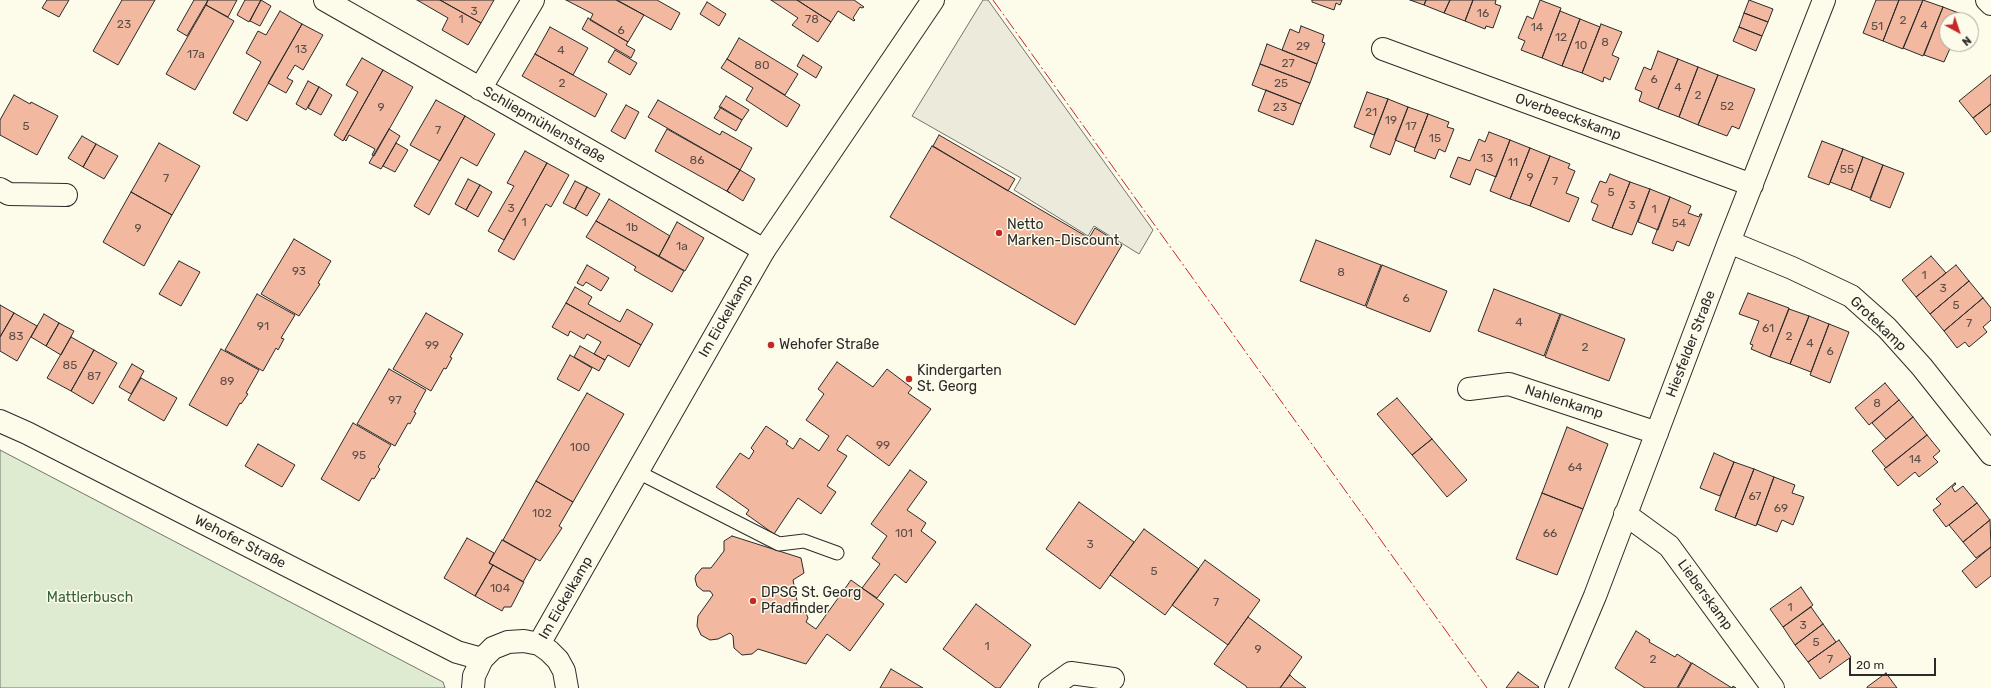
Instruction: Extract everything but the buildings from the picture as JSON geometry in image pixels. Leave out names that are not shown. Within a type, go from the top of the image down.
[{"type":"street","name":"Schliepmühlenstraße","points":[[325,0],[764,250]]},
{"type":"street","points":[[480,89],[532,0]]},
{"type":"street","name":"Im Eickelkamp","points":[[539,644],[764,250],[933,0]]},
{"type":"street","name":"Hiesfelder Straße","points":[[1556,688],[1595,596],[1729,242],[1824,0]]},
{"type":"street","points":[[1987,0],[1991,4]]},
{"type":"street","name":"Overbeeckskamp","points":[[1383,49],[1752,185]]},
{"type":"street","points":[[0,189],[9,194],[66,195]]},
{"type":"street","name":"Grotekamp","points":[[1729,242],[1792,268],[1851,296],[1887,328],[1991,454]]},
{"type":"street","name":"Nahlenkamp","points":[[1470,389],[1509,384],[1657,433]]},
{"type":"street","name":"Wehofer Straße","points":[[0,421],[457,652],[482,659]]},
{"type":"street","name":"Lieberskamp","points":[[1625,514],[1669,546],[1773,688]]},
{"type":"street","name":"Im Eickelkamp","points":[[473,688],[474,676],[482,659],[493,648],[508,642],[524,641],[539,644],[550,651],[558,660],[564,671],[566,688]]},
{"type":"street","points":[[1050,688],[1072,672],[1113,679]]},
{"type":"lane","points":[[638,472],[779,544],[804,541],[837,553]]},
{"type":"green space","name":"Mattlerbusch","points":[[0,450],[443,682],[445,688],[0,688]]},
{"type":"shaded area","points":[[983,0],[988,0],[1153,230],[1139,254],[1094,226],[1088,236],[1014,190],[1021,178],[912,116]]},
{"type":"power","points":[[993,0],[1487,688]]},
{"type":"place","name":"Netto Marken-Discount","points":[[999,233]]},
{"type":"place","name":"Wehofer Straße","points":[[771,345]]},
{"type":"place","name":"Kindergarten St. Georg","points":[[909,379]]},
{"type":"place","name":"DPSG St. Georg Pfadfinder","points":[[753,601]]}]
